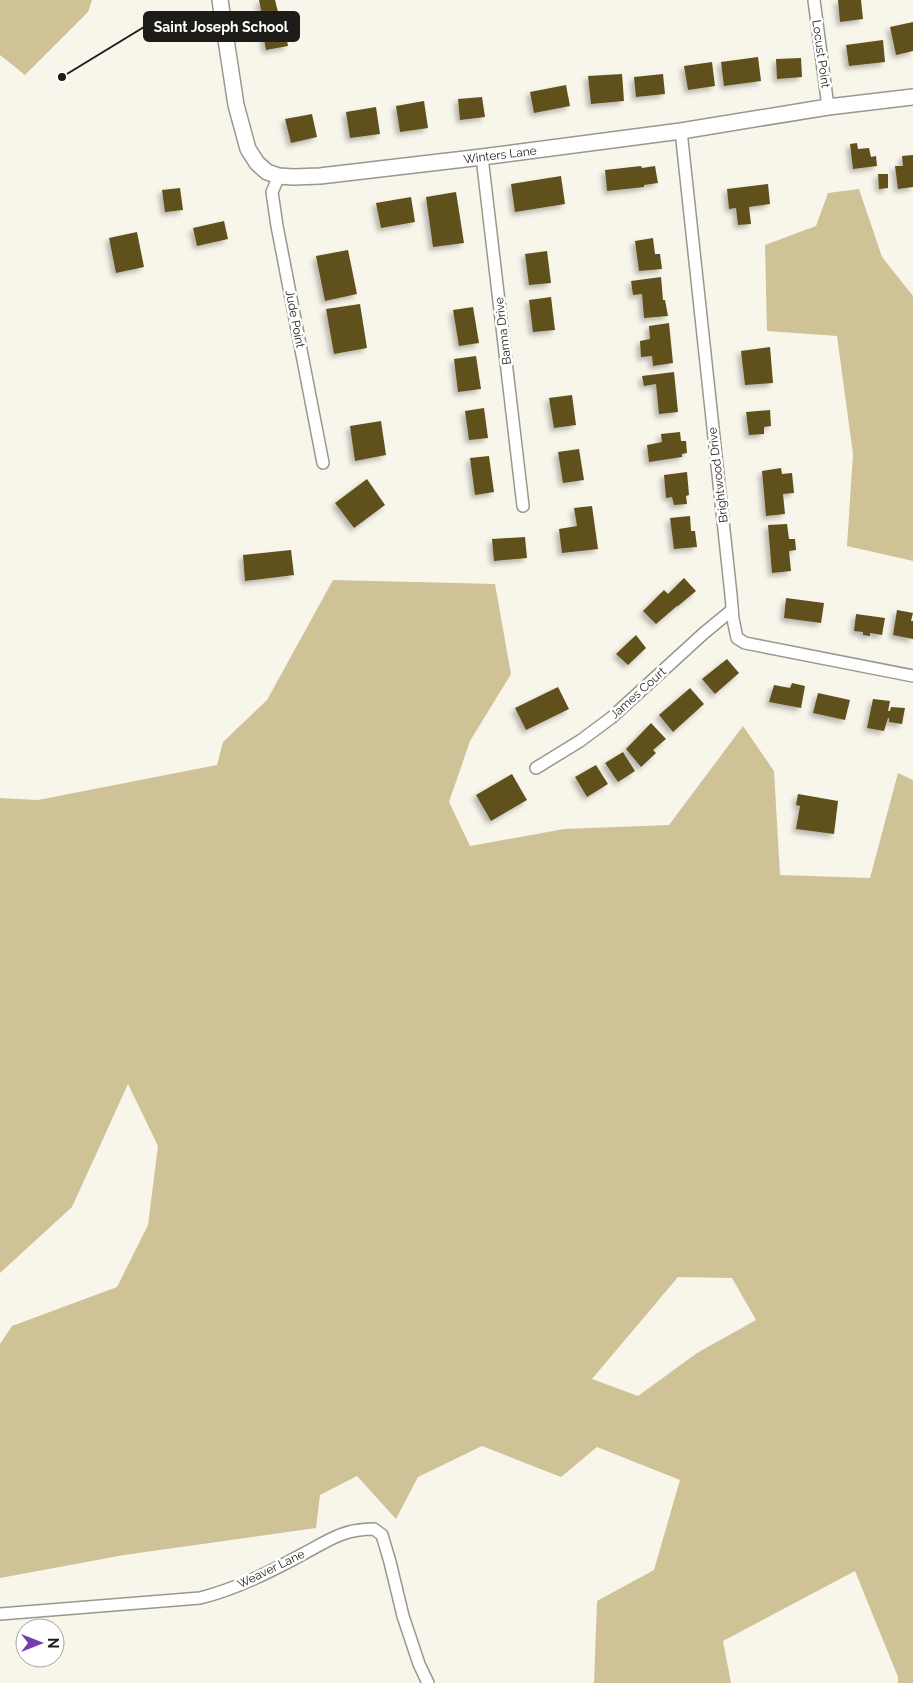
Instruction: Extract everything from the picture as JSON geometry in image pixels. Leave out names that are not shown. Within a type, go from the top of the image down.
[{"type":"street","name":"Winters Lane","points":[[220,0],[236,105],[248,149],[257,164],[267,172],[279,176],[320,176],[482,157],[681,131],[828,107],[913,97]]},
{"type":"street","name":"Locust Point","points":[[814,0],[828,107]]},
{"type":"street","name":"Brightwood Drive","points":[[681,131],[732,610],[737,638],[745,644],[913,676]]},
{"type":"street","name":"Barma Drive","points":[[482,157],[523,506]]},
{"type":"street","name":"Jude Point","points":[[279,176],[272,192],[277,226],[323,463]]},
{"type":"street","name":"James Court","points":[[536,768],[580,741],[611,718],[732,610]]},
{"type":"street","name":"Weaver Lane","points":[[0,1614],[200,1598],[250,1581],[343,1533],[360,1529],[374,1529],[382,1535],[403,1616],[419,1664],[428,1683]]},
{"type":"shaded area","points":[[0,0],[92,0],[88,12],[25,75],[0,55]]},
{"type":"shaded area","points":[[859,189],[882,257],[913,296],[913,561],[847,546],[853,454],[837,336],[767,331],[765,245],[816,226],[828,193]]},
{"type":"shaded area","points":[[333,580],[495,584],[511,674],[470,741],[449,802],[470,846],[564,829],[669,825],[743,726],[774,771],[780,875],[870,878],[898,773],[913,780],[913,1683],[898,1683],[898,1677],[855,1571],[723,1641],[731,1683],[594,1683],[597,1601],[654,1570],[680,1480],[597,1447],[561,1477],[482,1446],[418,1477],[396,1519],[357,1476],[320,1495],[316,1528],[124,1555],[0,1578],[0,1344],[12,1326],[117,1287],[148,1225],[158,1146],[128,1084],[72,1207],[0,1273],[0,798],[38,800],[217,765],[223,742],[267,700]],"holes":[[[678,1277],[732,1278],[756,1320],[697,1353],[638,1396],[592,1379]]]},
{"type":"building","points":[[259,0],[275,0],[278,12],[262,15]]},
{"type":"building","points":[[838,0],[861,0],[863,19],[840,22]]},
{"type":"building","points":[[913,22],[913,51],[896,55],[890,27]]},
{"type":"building","points":[[284,25],[288,46],[266,50],[262,29]]},
{"type":"building","points":[[883,40],[885,62],[849,66],[846,45]]},
{"type":"building","points":[[758,57],[761,81],[724,86],[721,62]]},
{"type":"building","points":[[801,58],[802,77],[777,79],[776,59]]},
{"type":"building","points":[[712,62],[715,86],[688,90],[684,66]]},
{"type":"building","points":[[622,74],[624,101],[591,104],[588,76]]},
{"type":"building","points":[[663,74],[665,94],[636,97],[634,77]]},
{"type":"building","points":[[566,85],[570,106],[534,113],[530,92]]},
{"type":"building","points":[[482,97],[485,117],[460,120],[458,99]]},
{"type":"building","points":[[424,101],[428,128],[400,132],[396,106]]},
{"type":"building","points":[[376,107],[380,134],[350,138],[346,112]]},
{"type":"building","points":[[312,114],[317,137],[291,143],[285,119]]},
{"type":"building","points":[[857,143],[858,149],[869,148],[871,157],[876,156],[877,166],[853,169],[850,144]]},
{"type":"building","points":[[913,155],[913,187],[898,189],[895,166],[903,166],[902,156]]},
{"type":"building","points":[[641,166],[642,168],[655,166],[658,183],[644,185],[644,187],[607,191],[605,170]]},
{"type":"building","points":[[878,174],[888,174],[888,188],[879,189]]},
{"type":"building","points":[[561,176],[565,204],[515,212],[511,184]]},
{"type":"building","points":[[768,184],[770,204],[749,207],[751,224],[738,225],[736,208],[729,209],[727,189]]},
{"type":"building","points":[[180,188],[183,210],[165,212],[162,190]]},
{"type":"building","points":[[456,192],[464,243],[433,247],[426,197]]},
{"type":"building","points":[[411,197],[415,222],[381,228],[376,203]]},
{"type":"building","points":[[224,221],[228,239],[197,246],[193,228]]},
{"type":"building","points":[[137,232],[144,267],[116,273],[109,238]]},
{"type":"building","points":[[653,238],[655,254],[660,254],[662,269],[639,271],[635,241]]},
{"type":"building","points":[[348,250],[357,294],[325,301],[316,256]]},
{"type":"building","points":[[547,251],[551,283],[529,285],[525,254]]},
{"type":"building","points":[[661,277],[663,300],[665,300],[668,316],[644,318],[642,294],[633,295],[631,281]]},
{"type":"building","points":[[551,297],[555,330],[533,332],[529,300]]},
{"type":"building","points":[[360,304],[367,348],[334,354],[326,309]]},
{"type":"building","points":[[473,307],[479,343],[459,346],[453,310]]},
{"type":"building","points":[[669,323],[673,363],[653,366],[652,356],[641,357],[640,341],[650,339],[649,326]]},
{"type":"building","points":[[770,347],[773,383],[745,385],[741,351]]},
{"type":"building","points":[[476,356],[481,389],[458,392],[454,359]]},
{"type":"building","points":[[674,372],[678,412],[659,414],[656,384],[644,386],[642,376]]},
{"type":"building","points":[[572,395],[576,425],[554,428],[549,398]]},
{"type":"building","points":[[484,408],[488,438],[469,440],[465,411]]},
{"type":"building","points":[[770,410],[771,426],[764,427],[764,434],[749,435],[746,412]]},
{"type":"building","points":[[381,421],[386,455],[355,461],[350,426]]},
{"type":"building","points":[[680,432],[681,441],[686,441],[687,453],[682,454],[682,457],[649,462],[647,445],[662,442],[661,434]]},
{"type":"building","points":[[579,449],[584,480],[563,483],[558,452]]},
{"type":"building","points":[[489,456],[494,492],[475,495],[470,458]]},
{"type":"building","points":[[781,468],[782,474],[792,473],[794,493],[783,494],[785,514],[766,516],[762,471]]},
{"type":"building","points":[[687,472],[689,495],[686,496],[687,504],[674,505],[672,497],[666,498],[664,475]]},
{"type":"building","points":[[367,479],[385,505],[354,528],[335,503]]},
{"type":"building","points":[[592,506],[598,549],[562,553],[559,529],[577,526],[574,508]]},
{"type":"building","points":[[690,516],[691,531],[695,531],[697,547],[674,549],[670,518]]},
{"type":"building","points":[[787,524],[789,539],[795,539],[796,550],[789,551],[791,571],[772,573],[768,525]]},
{"type":"building","points":[[525,537],[527,558],[494,561],[492,539]]},
{"type":"building","points":[[291,550],[294,575],[245,581],[243,555]]},
{"type":"building","points":[[684,578],[696,591],[656,624],[643,611],[664,590],[668,594]]},
{"type":"building","points":[[786,598],[824,603],[821,623],[784,618]]},
{"type":"building","points":[[897,610],[913,613],[911,621],[913,621],[913,639],[893,635]]},
{"type":"building","points":[[856,614],[885,618],[882,635],[870,633],[870,636],[863,635],[863,632],[854,631]]},
{"type":"building","points":[[636,635],[646,648],[628,665],[616,654]]},
{"type":"building","points":[[727,659],[739,673],[715,694],[702,679]]},
{"type":"building","points":[[792,683],[805,686],[801,708],[769,702],[774,685],[790,688]]},
{"type":"building","points":[[558,687],[569,709],[526,730],[515,708]]},
{"type":"building","points":[[690,688],[704,704],[673,732],[659,715]]},
{"type":"building","points":[[818,693],[850,700],[845,720],[813,713]]},
{"type":"building","points":[[873,699],[890,701],[888,711],[890,711],[891,707],[905,708],[902,724],[889,722],[888,718],[884,731],[867,728]]},
{"type":"building","points":[[651,723],[666,739],[653,750],[656,753],[641,767],[626,749]]},
{"type":"building","points":[[623,752],[635,771],[618,782],[605,763]]},
{"type":"building","points":[[596,765],[608,784],[587,797],[575,777]]},
{"type":"building","points":[[512,774],[527,800],[491,821],[476,795]]},
{"type":"building","points":[[798,794],[838,801],[834,834],[796,829],[800,806],[796,805]]},
{"type":"place","name":"Saint Joseph School","points":[[62,77]]}]
